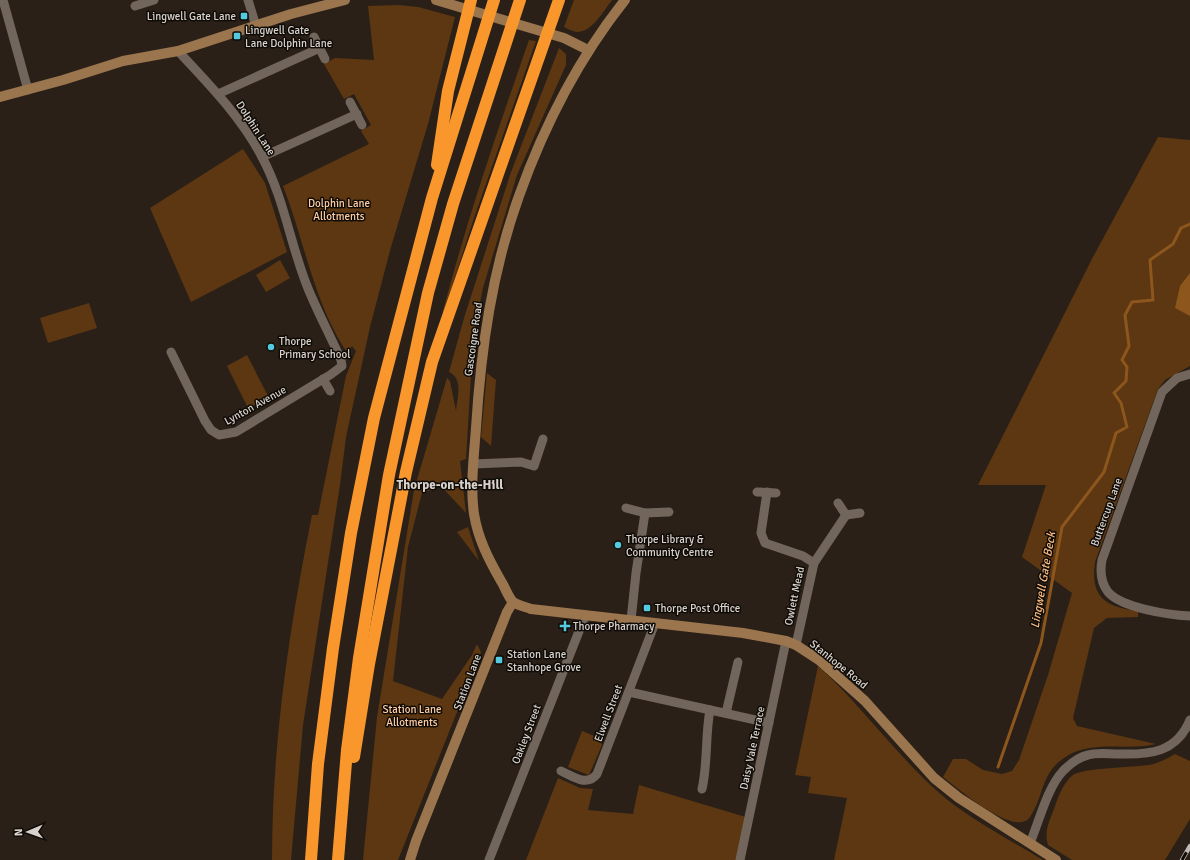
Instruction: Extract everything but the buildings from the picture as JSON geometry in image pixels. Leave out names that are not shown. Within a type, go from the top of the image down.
[{"type":"highway","points":[[432,198],[448,91],[471,0]]},
{"type":"highway","points":[[310,860],[318,764],[333,648],[351,533],[374,418],[432,198],[494,0]]},
{"type":"highway","points":[[338,860],[347,750],[359,658],[392,460],[428,293],[453,204],[520,0]]},
{"type":"highway","points":[[340,841],[372,648],[406,472],[432,362],[559,0]]},
{"type":"street","points":[[3,0],[3,13],[28,90]]},
{"type":"street","points":[[135,6],[153,0]]},
{"type":"street","points":[[248,0],[256,26]]},
{"type":"street","points":[[0,96],[28,90],[123,61],[178,51],[345,0]]},
{"type":"street","points":[[436,0],[564,38],[588,50],[625,0]]},
{"type":"street","points":[[314,37],[325,59]]},
{"type":"street","points":[[218,94],[320,48]]},
{"type":"street","name":"Gascoigne Road","points":[[513,602],[490,564],[473,513],[473,464],[481,362],[487,319],[500,256],[519,195],[552,116],[588,50]]},
{"type":"street","name":"Dolphin Lane","points":[[178,51],[218,94],[249,135],[262,157],[277,188],[307,286],[341,360],[342,366]]},
{"type":"street","points":[[350,102],[362,125]]},
{"type":"street","points":[[262,157],[357,114]]},
{"type":"street","name":"Lynton Avenue","points":[[171,352],[205,421],[211,430],[219,435],[236,432],[342,366]]},
{"type":"street","name":"Buttercup Lane","points":[[1190,374],[1177,378],[1162,392],[1102,560],[1100,571],[1102,580],[1108,592],[1132,606],[1180,616],[1190,616]]},
{"type":"street","points":[[323,379],[330,391]]},
{"type":"street","points":[[473,464],[521,462],[534,466],[543,439]]},
{"type":"street","points":[[757,492],[771,493],[762,539],[765,543],[803,556],[814,563]]},
{"type":"street","points":[[838,503],[846,515],[860,513]]},
{"type":"street","points":[[626,508],[645,513],[669,512]]},
{"type":"street","points":[[631,620],[645,513]]},
{"type":"street","name":"Owlett Mead","points":[[796,645],[814,563],[846,515]]},
{"type":"street","name":"Stanhope Road","points":[[513,602],[531,609],[743,633],[786,641],[796,645],[819,660],[865,701],[934,778],[959,798],[1056,860]]},
{"type":"street","name":"Station Lane","points":[[410,860],[416,841],[507,612],[513,602]]},
{"type":"street","name":"Oakley Street","points":[[489,860],[585,616]]},
{"type":"street","name":"Elwell Street","points":[[561,771],[586,781],[592,780],[597,774],[655,623]]},
{"type":"street","name":"Daisy Vale Terrace","points":[[740,860],[786,641]]},
{"type":"street","points":[[726,713],[738,662]]},
{"type":"street","points":[[629,692],[769,723]]},
{"type":"street","points":[[702,789],[707,770],[707,724],[710,710]]},
{"type":"street","points":[[1030,844],[1054,783],[1062,772],[1074,761],[1088,755],[1150,752],[1164,748],[1176,742],[1186,730],[1190,720]]},
{"type":"green space","points":[[574,0],[612,0],[592,25],[587,29],[576,32],[564,27]]},
{"type":"green space","name":"Dolphin Lane Allotments","points":[[399,5],[418,7],[455,17],[428,124],[391,247],[370,327],[346,437],[303,725],[291,860],[272,860],[275,773],[283,687],[296,601],[312,515],[318,515],[346,376],[356,351],[352,346],[348,352],[344,348],[324,309],[283,186],[369,144],[361,131],[371,125],[354,94],[344,99],[324,64],[335,58],[374,60],[368,6]]},
{"type":"green space","points":[[529,40],[536,41],[473,221],[444,312],[452,277],[473,208],[494,141]]},
{"type":"green space","name":"Station Lane Allotments","points":[[559,48],[566,54],[566,65],[517,175],[483,288],[476,322],[466,459],[460,461],[466,513],[437,482],[434,489],[422,493],[408,547],[393,681],[442,699],[472,655],[477,644],[481,652],[398,860],[363,860],[377,717],[414,490],[447,378],[450,381],[456,411],[458,384],[454,375],[449,372],[464,318],[511,172]]},
{"type":"green space","points":[[1158,137],[1190,140],[1190,366],[1165,380],[1158,389],[1095,562],[1095,584],[1102,598],[1117,607],[1138,611],[1138,617],[1107,618],[1094,628],[1073,718],[1077,726],[1156,744],[1133,747],[1088,748],[1067,756],[1058,762],[1047,777],[1035,809],[1030,817],[1023,822],[1012,821],[1000,817],[986,809],[943,777],[953,759],[966,759],[983,770],[1002,774],[1012,771],[1019,760],[1048,675],[1072,593],[1022,557],[1046,485],[978,485],[1093,257]]},
{"type":"green space","points":[[243,149],[265,183],[287,252],[191,302],[150,208]]},
{"type":"green space","points":[[280,260],[290,278],[266,292],[256,275]]},
{"type":"green space","points":[[89,303],[97,328],[48,343],[40,318]]},
{"type":"green space","points":[[247,355],[269,398],[248,408],[227,366]]},
{"type":"green space","points":[[487,373],[496,380],[491,446],[481,437]]},
{"type":"green space","points":[[468,527],[479,561],[457,532]]},
{"type":"green space","points":[[818,666],[848,696],[905,760],[936,790],[974,819],[1043,860],[834,860],[847,798],[808,793],[811,777],[795,775]]},
{"type":"green space","points":[[582,731],[599,738],[602,745],[589,775],[568,767]]},
{"type":"green space","points":[[1175,754],[1190,761],[1190,819],[1165,860],[1072,860],[1048,845],[1047,831],[1050,818],[1061,790],[1069,778],[1073,775],[1098,769],[1149,765],[1163,761]]},
{"type":"green space","points":[[558,778],[580,788],[593,789],[588,810],[633,814],[639,785],[749,818],[740,860],[526,860]]},
{"type":"shaded area","points":[[1190,273],[1190,316],[1175,308],[1180,286]]},
{"type":"waterway","name":"Lingwell Gate Beck","points":[[998,767],[1041,643],[1062,527],[1104,472],[1116,433],[1127,427],[1121,403],[1114,393],[1126,381],[1127,367],[1122,360],[1129,346],[1125,315],[1132,302],[1153,300],[1150,260],[1173,244],[1181,228],[1190,224]]},
{"type":"railway","points":[[1182,860],[1190,846]]},
{"type":"place","name":"Lingwell Gate Lane","points":[[244,16]]},
{"type":"place","name":"Lingwell Gate Lane Dolphin Lane","points":[[237,36]]},
{"type":"place","name":"Thorpe Primary School","points":[[271,347]]},
{"type":"place","name":"Thorpe Library & Community Centre","points":[[618,545]]},
{"type":"place","name":"Thorpe Post Office","points":[[647,608]]},
{"type":"place","name":"Thorpe Pharmacy","points":[[565,626]]},
{"type":"place","name":"Station Lane Stanhope Grove","points":[[499,660]]},
{"type":"district","name":"Thorpe-on-the-Hill","points":[[450,484]]}]
